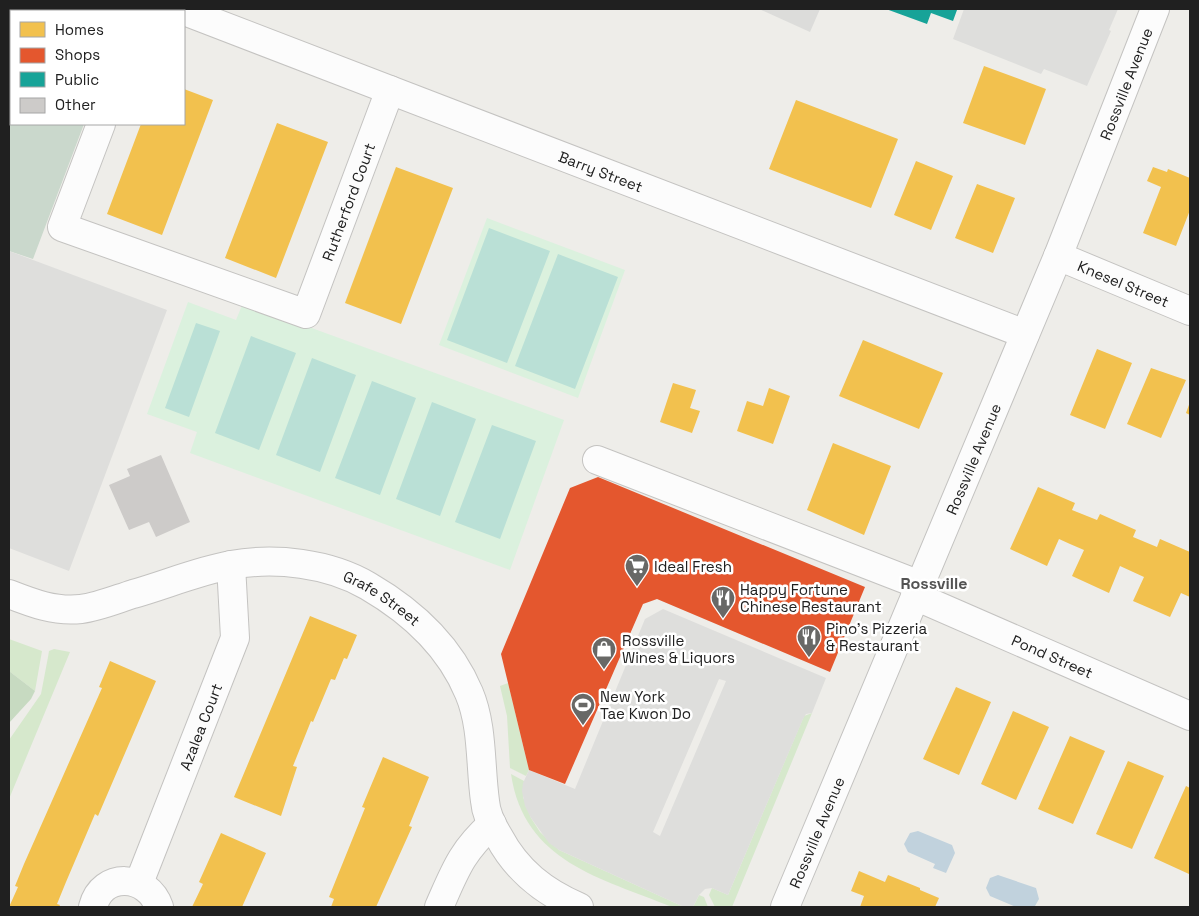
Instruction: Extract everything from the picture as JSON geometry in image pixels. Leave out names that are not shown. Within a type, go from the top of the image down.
[{"type":"street","name":"Rossville Avenue","points":[[785,907],[1058,256],[1155,9]]},
{"type":"street","name":"Barry Street","points":[[185,11],[1025,334]]},
{"type":"street","name":"Rutherford Court","points":[[101,125],[62,227],[306,314],[390,90]]},
{"type":"street","name":"Knesel Street","points":[[1058,256],[1190,311]]},
{"type":"street","name":"Pond Street","points":[[597,460],[917,591],[1190,716]]},
{"type":"street","name":"Grafe Street","points":[[9,594],[39,606],[82,609],[231,565],[266,562],[300,564],[338,573],[365,584],[398,604],[424,627],[446,652],[469,692],[478,726],[485,804],[492,824],[509,857],[534,882],[560,899],[579,907]]},
{"type":"street","name":"Azalea Court","points":[[138,883],[234,638],[231,565]]},
{"type":"street","points":[[439,907],[459,861],[472,842],[492,824]]},
{"type":"street","points":[[93,907],[99,894],[107,886],[129,880],[149,889],[156,898],[159,907]]},
{"type":"shaded area","points":[[759,9],[820,9],[810,32]]},
{"type":"shaded area","points":[[964,9],[1118,9],[1109,30],[1111,31],[1087,86],[1044,69],[1041,74],[953,39]]},
{"type":"shaded area","points":[[489,228],[550,251],[507,363],[447,340]]},
{"type":"shaded area","points":[[9,251],[167,310],[69,571],[9,548]]},
{"type":"shaded area","points":[[558,254],[618,277],[575,389],[515,366]]},
{"type":"shaded area","points":[[196,323],[220,331],[189,417],[165,408]]},
{"type":"shaded area","points":[[251,336],[296,353],[259,450],[215,433]]},
{"type":"shaded area","points":[[312,358],[356,375],[320,472],[276,455]]},
{"type":"shaded area","points":[[372,381],[416,398],[380,495],[335,478]]},
{"type":"shaded area","points":[[432,402],[476,419],[440,516],[396,499]]},
{"type":"shaded area","points":[[492,425],[536,441],[500,539],[455,522]]},
{"type":"shaded area","points":[[663,609],[826,678],[812,713],[806,714],[803,719],[728,895],[712,888],[705,889],[699,895],[693,907],[684,907],[559,850],[549,843],[531,818],[525,806],[522,791],[523,783],[529,770],[575,789],[645,619]],"holes":[[[719,679],[726,681],[660,836],[653,832]]]},
{"type":"shaded area","points":[[918,831],[952,845],[955,853],[946,873],[933,868],[935,864],[908,852],[904,844],[910,833]]},
{"type":"shaded area","points":[[998,875],[1036,888],[1039,899],[1035,906],[1016,907],[990,896],[986,888],[990,878]]},
{"type":"green space","points":[[9,9],[45,9],[48,10],[10,10],[10,125],[84,125],[33,259],[9,251]]},
{"type":"green space","points":[[487,218],[625,270],[578,398],[439,345]]},
{"type":"green space","points":[[188,302],[236,320],[243,303],[564,420],[510,570],[190,453],[197,432],[147,414]]},
{"type":"green space","points":[[9,639],[42,651],[35,691],[9,671]]},
{"type":"green space","points":[[54,649],[70,652],[9,799],[9,740],[41,694],[49,651]]},
{"type":"green space","points":[[9,671],[35,691],[31,699],[9,723]]},
{"type":"green space","points":[[508,683],[529,770],[526,776],[510,768],[507,716],[500,686]]},
{"type":"green space","points":[[812,713],[732,907],[715,907],[709,895],[712,888],[728,895],[804,716]]},
{"type":"green space","points":[[511,774],[524,781],[523,797],[531,818],[540,832],[559,850],[684,907],[672,907],[593,875],[570,863],[549,847],[532,828],[519,804]]},
{"type":"green space","points":[[699,895],[704,897],[708,907],[693,907]]},
{"type":"building: Homes","points":[[984,66],[1046,89],[1025,145],[963,123]]},
{"type":"building: Homes","points":[[185,89],[213,100],[162,235],[107,214],[141,125],[185,125]]},
{"type":"building: Homes","points":[[796,100],[898,139],[871,208],[769,169]]},
{"type":"building: Homes","points":[[277,123],[328,142],[276,278],[225,258]]},
{"type":"building: Homes","points":[[916,161],[953,176],[931,230],[894,215]]},
{"type":"building: Homes","points":[[396,167],[453,188],[401,324],[345,303]]},
{"type":"building: Homes","points":[[1153,167],[1167,172],[1168,169],[1190,178],[1190,210],[1176,246],[1143,233],[1161,187],[1147,181]]},
{"type":"building: Homes","points":[[977,184],[1015,198],[993,253],[955,238]]},
{"type":"building: Homes","points":[[863,340],[943,373],[919,429],[839,396]]},
{"type":"building: Homes","points":[[1097,349],[1132,363],[1105,429],[1070,415]]},
{"type":"building: Homes","points":[[1151,368],[1186,380],[1161,438],[1127,424]]},
{"type":"building: Homes","points":[[673,383],[696,390],[690,408],[700,411],[692,433],[660,422]]},
{"type":"building: Homes","points":[[769,388],[790,396],[773,444],[737,431],[747,401],[763,406]]},
{"type":"building: Homes","points":[[1190,402],[1190,415],[1186,413]]},
{"type":"building: Homes","points":[[833,443],[891,466],[864,535],[807,510]]},
{"type":"building: Homes","points":[[1038,487],[1075,503],[1072,510],[1097,520],[1100,514],[1136,530],[1133,537],[1157,547],[1160,539],[1190,552],[1190,597],[1181,593],[1170,617],[1133,601],[1144,577],[1120,566],[1109,593],[1072,576],[1084,550],[1059,539],[1047,566],[1010,549]]},
{"type":"building: Homes","points":[[310,616],[357,635],[347,659],[344,658],[335,680],[331,679],[313,722],[311,721],[293,766],[297,767],[281,816],[234,797]]},
{"type":"building: Homes","points":[[110,661],[156,681],[98,816],[95,814],[57,904],[60,905],[59,907],[9,907],[18,887],[15,886],[24,864],[102,688],[99,687]]},
{"type":"building: Homes","points":[[956,687],[991,702],[959,775],[923,759]]},
{"type":"building: Homes","points":[[1013,711],[1049,727],[1016,800],[981,784]]},
{"type":"building: Homes","points":[[1070,736],[1105,751],[1073,824],[1038,809]]},
{"type":"building: Homes","points":[[383,757],[429,777],[409,826],[412,827],[376,907],[331,907],[334,899],[329,897],[365,808],[362,807]]},
{"type":"building: Homes","points":[[1128,761],[1164,776],[1132,849],[1096,834]]},
{"type":"building: Homes","points":[[1186,786],[1190,788],[1189,874],[1154,858]]},
{"type":"building: Homes","points":[[221,833],[266,853],[242,907],[192,907],[203,884],[199,882]]},
{"type":"building: Homes","points":[[859,871],[885,882],[888,875],[939,898],[935,907],[860,907],[864,896],[851,891]]},
{"type":"building: Shops","points":[[598,477],[865,587],[830,672],[657,599],[643,604],[565,784],[529,770],[501,654],[570,488]]},
{"type":"building: Public","points":[[886,9],[957,10],[953,21],[931,13],[927,24]]},
{"type":"building: Other","points":[[161,455],[190,522],[156,537],[149,522],[129,530],[109,485],[130,476],[127,469]]},
{"type":"place","name":"Ideal Fresh","points":[[637,587]]},
{"type":"place","name":"Happy Fortune Chinese Restaurant","points":[[723,619]]},
{"type":"place","name":"Pino's Pizzeria & Restaurant","points":[[809,658]]},
{"type":"place","name":"Rossville Wines & Liquors","points":[[604,670]]},
{"type":"place","name":"New York Tae Kwon Do","points":[[583,726]]},
{"type":"district","name":"Rossville","points":[[934,583]]}]
